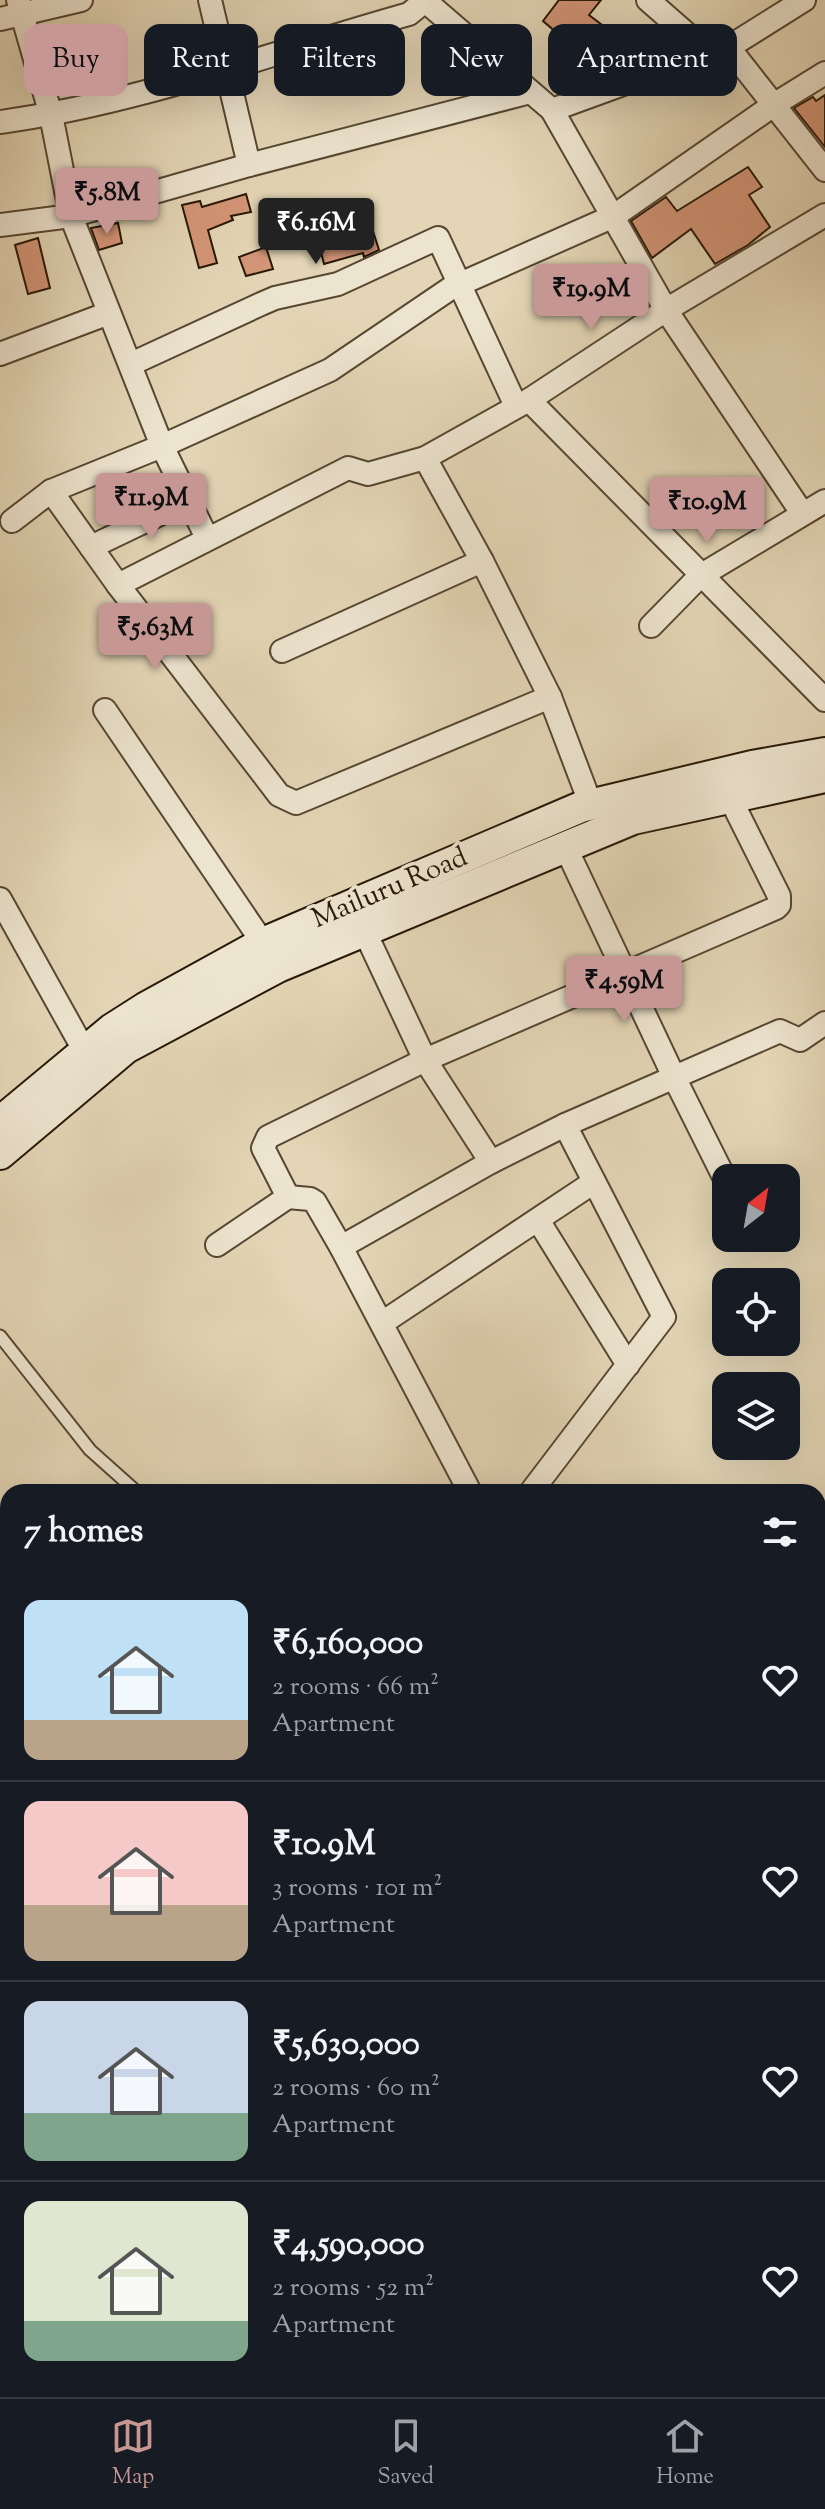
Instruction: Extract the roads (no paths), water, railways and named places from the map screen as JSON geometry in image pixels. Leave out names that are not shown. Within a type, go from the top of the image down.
[{"type":"street","points":[[81,0],[13,11],[51,115],[71,216],[162,446],[207,538]]},
{"type":"street","points":[[210,0],[216,24]]},
{"type":"street","points":[[648,0],[681,24]]},
{"type":"street","points":[[258,58],[409,14],[424,1],[451,24]]},
{"type":"street","points":[[737,42],[798,2]]},
{"type":"street","points":[[737,68],[775,104],[825,170]]},
{"type":"street","points":[[12,521],[51,491],[162,446],[330,370],[451,288],[614,216],[825,73]]},
{"type":"street","points":[[0,122],[51,115],[144,92]]},
{"type":"street","points":[[532,94],[552,110],[666,310],[802,513]]},
{"type":"street","points":[[234,96],[249,165]]},
{"type":"street","points":[[0,225],[71,216],[249,165],[515,96]]},
{"type":"street","points":[[552,110],[590,96]]},
{"type":"street","points":[[118,585],[348,468],[368,474],[425,458],[523,403],[666,310],[825,215]]},
{"type":"street","points":[[131,364],[261,304],[351,279],[434,238],[441,242],[523,403],[624,494],[700,576],[825,700]]},
{"type":"street","points":[[0,354],[109,313]]},
{"type":"street","points":[[425,458],[482,561],[550,697],[591,805]]},
{"type":"street","points":[[51,491],[118,585],[279,795],[296,803],[550,697]]},
{"type":"street","points":[[91,547],[189,500]]},
{"type":"street","points":[[651,626],[700,576],[825,501]]},
{"type":"street","points":[[282,651],[482,561]]},
{"type":"street","points":[[105,710],[263,943]]},
{"type":"street","name":"Mailuru Road","points":[[0,1122],[112,1029],[263,943],[591,805],[752,766],[825,753]]},
{"type":"street","points":[[0,1154],[126,1048],[255,978],[633,819],[825,777]]},
{"type":"street","points":[[288,1197],[263,1148],[268,1137],[425,1060],[626,975],[779,905],[779,896],[730,798]]},
{"type":"street","points":[[565,846],[718,1164]]},
{"type":"street","points":[[0,899],[84,1050]]},
{"type":"street","points":[[364,930],[425,1060],[491,1162]]},
{"type":"street","points":[[341,1247],[491,1162],[565,1125],[780,1031],[800,1040],[825,1023]]},
{"type":"street","points":[[537,1484],[664,1317],[565,1125]]},
{"type":"street","points":[[382,1323],[594,1182]]},
{"type":"street","points":[[217,1245],[288,1197],[313,1200],[382,1323],[466,1484]]},
{"type":"street","points":[[538,1220],[628,1365]]},
{"type":"lane","points":[[0,1336],[90,1450],[128,1484]]}]
